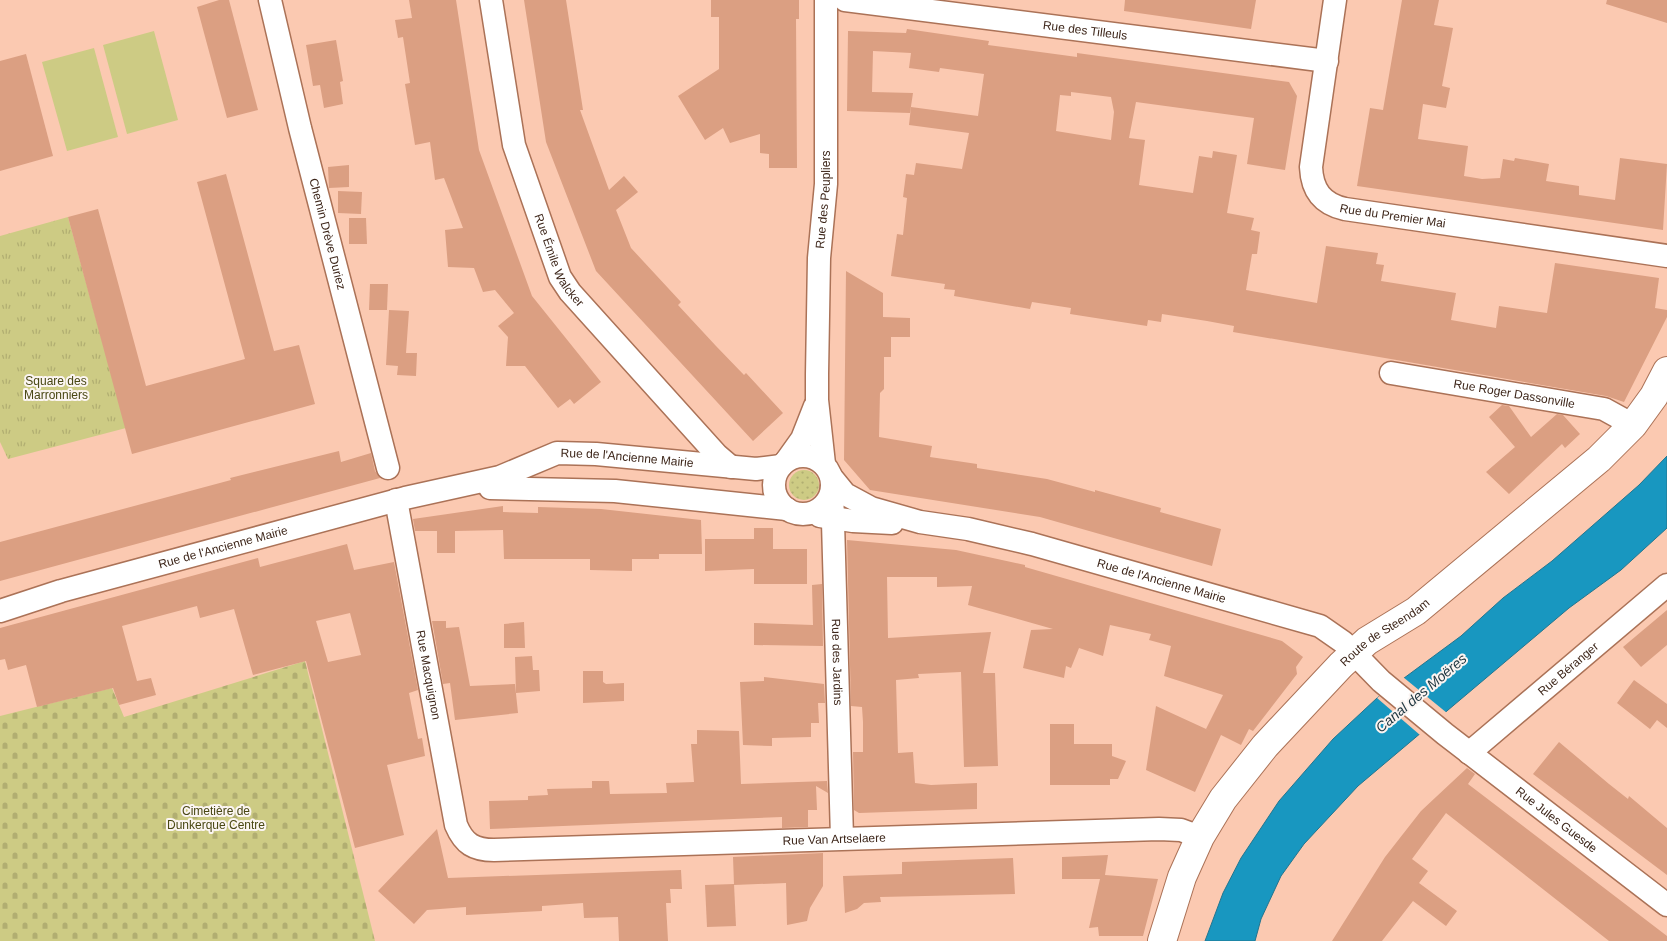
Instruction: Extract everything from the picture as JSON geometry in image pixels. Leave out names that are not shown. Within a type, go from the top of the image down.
[{"type":"street","name":"Chemin Drève Duriez","points":[[270,0],[388,468]]},
{"type":"street","name":"Rue Émile Walcker","points":[[491,0],[514,145],[560,277],[570,292],[717,455],[731,467]]},
{"type":"street","name":"Rue des Peupliers","points":[[826,0],[827,175],[818,266],[817,400],[830,476]]},
{"type":"street","name":"Rue des Tilleuls","points":[[845,0],[965,7],[1326,61]]},
{"type":"street","name":"Rue du Premier Mai","points":[[1335,0],[1312,166],[1316,191],[1330,205],[1345,209],[1667,256]]},
{"type":"street","name":"Route de Steendam","points":[[1162,941],[1182,876],[1200,837],[1223,799],[1253,759],[1353,653],[1372,638],[1428,602],[1580,475],[1633,425],[1654,396],[1667,371]]},
{"type":"street","name":"Rue Roger Dassonville","points":[[1391,373],[1604,409],[1633,425]]},
{"type":"street","name":"Rue des Peupliers","points":[[784,463],[810,422],[817,400]]},
{"type":"street","name":"Rue de l'Ancienne Mairie","points":[[0,611],[61,591],[396,500],[500,477],[550,455],[571,452],[756,469],[784,463]]},
{"type":"street","points":[[571,452],[563,458],[558,469],[564,482],[571,489]]},
{"type":"street","points":[[806,455],[815,457],[830,476],[824,505],[814,512],[796,511],[778,500],[774,484],[784,463],[794,456],[806,455]]},
{"type":"street","name":"Rue de l'Ancienne Mairie","points":[[830,476],[840,489],[858,502],[920,522]]},
{"type":"street","name":"Rue des Jardins","points":[[830,476],[834,518],[842,838]]},
{"type":"street","name":"Rue de l'Ancienne Mairie","points":[[449,489],[517,487],[571,489],[796,511],[872,522],[920,522],[968,529],[1032,544],[1310,622],[1337,637],[1381,681],[1445,734]]},
{"type":"street","name":"Rue Macquignon","points":[[396,500],[456,825],[462,838],[468,845]]},
{"type":"street","name":"Rue Béranger","points":[[1469,753],[1667,584]]},
{"type":"street","name":"Rue Jules Guesde","points":[[1445,734],[1667,905]]},
{"type":"street","name":"Rue Van Artselaere","points":[[468,845],[494,850],[1159,829],[1181,830],[1200,837]]},
{"type":"green space","points":[[154,31],[178,120],[127,134],[103,45]]},
{"type":"green space","points":[[94,48],[118,137],[67,151],[42,62]]},
{"type":"green space","name":"Square des Marronniers","points":[[68,217],[126,428],[8,459],[0,442],[0,236]]},
{"type":"green space","points":[[804,470],[810,471],[818,479],[818,491],[810,499],[804,500],[798,499],[790,491],[789,485],[790,479],[798,471]]},
{"type":"green space","name":"Cimetière de Dunkerque Centre","points":[[305,661],[375,941],[0,941],[0,716],[112,688],[124,717]]},
{"type":"water","name":"Canal des Moëres","points":[[1667,456],[1667,528],[1621,570],[1569,608],[1358,786],[1304,844],[1281,876],[1261,919],[1255,941],[1205,941],[1223,893],[1241,858],[1279,801],[1333,739],[1377,698],[1461,636],[1503,598],[1552,561],[1639,485]]},
{"type":"pier","points":[[1403,677],[1447,713],[1420,735],[1377,698]]},
{"type":"building","points":[[219,0],[229,0],[258,110],[227,118],[197,7]]},
{"type":"building","points":[[409,0],[456,0],[479,150],[532,296],[601,382],[574,404],[570,399],[558,408],[525,366],[506,366],[508,337],[498,326],[514,313],[495,290],[483,292],[474,268],[448,267],[445,230],[463,228],[444,178],[435,180],[430,142],[415,145],[405,84],[410,83],[403,37],[398,38],[395,20],[412,18]]},
{"type":"building","points":[[524,0],[566,0],[583,110],[580,110],[609,190],[624,176],[638,192],[616,210],[631,248],[681,302],[678,305],[783,413],[753,441],[596,271],[546,142]]},
{"type":"building","points":[[711,0],[799,0],[799,19],[796,19],[797,168],[769,168],[769,154],[760,153],[760,134],[730,143],[723,128],[705,140],[678,96],[719,69],[719,17],[711,17]]},
{"type":"building","points":[[1125,0],[1256,0],[1251,29],[1124,11]]},
{"type":"building","points":[[1402,0],[1439,0],[1434,25],[1453,28],[1442,86],[1450,88],[1446,108],[1423,104],[1418,139],[1468,146],[1464,176],[1482,179],[1500,178],[1503,159],[1514,161],[1515,158],[1549,164],[1546,181],[1579,186],[1579,195],[1615,200],[1620,158],[1667,164],[1663,230],[1357,186],[1370,108],[1383,110]]},
{"type":"building","points":[[1607,0],[1667,0],[1667,23],[1606,4]]},
{"type":"building","points":[[907,29],[989,41],[988,45],[1077,57],[1077,53],[1289,82],[1297,96],[1285,170],[1247,164],[1254,118],[1136,102],[1129,138],[1145,140],[1139,185],[1193,193],[1199,156],[1212,158],[1213,151],[1237,155],[1227,213],[1254,218],[1251,230],[1260,232],[1257,254],[1252,254],[1246,290],[1317,303],[1326,246],[1378,253],[1376,264],[1384,265],[1381,281],[1456,293],[1451,320],[1496,328],[1499,306],[1547,313],[1555,263],[1659,278],[1655,308],[1667,310],[1667,317],[1624,402],[1606,396],[1233,332],[1234,326],[1207,321],[1162,314],[1161,322],[1148,320],[1147,326],[1070,314],[1071,308],[1032,302],[1030,309],[954,296],[955,290],[944,289],[945,284],[891,276],[897,234],[903,235],[907,198],[903,197],[906,174],[914,175],[916,163],[962,169],[969,133],[909,125],[911,107],[978,116],[984,74],[940,68],[939,72],[909,68],[911,53],[873,51],[872,92],[913,93],[910,113],[847,111],[848,31],[906,33]],"holes":[[[1071,92],[1111,97],[1114,112],[1111,140],[1056,131],[1060,95],[1071,96]]]},
{"type":"building","points":[[336,40],[343,81],[340,82],[343,104],[324,108],[320,85],[313,86],[306,45]]},
{"type":"building","points":[[26,54],[53,156],[0,171],[0,61]]},
{"type":"building","points":[[349,165],[349,187],[329,188],[328,167]]},
{"type":"building","points":[[226,174],[274,351],[299,345],[315,404],[132,454],[68,217],[98,209],[146,386],[245,359],[197,182]]},
{"type":"building","points":[[338,191],[362,192],[361,214],[338,213]]},
{"type":"building","points":[[349,218],[366,218],[367,244],[349,244]]},
{"type":"building","points":[[846,271],[883,293],[883,317],[910,318],[910,337],[891,337],[891,357],[884,357],[884,389],[880,393],[879,437],[932,446],[930,457],[977,464],[977,468],[1047,479],[1095,492],[1095,490],[1161,508],[1160,512],[1221,529],[1212,566],[1040,517],[870,490],[844,460]]},
{"type":"building","points":[[370,284],[388,284],[387,310],[369,310]]},
{"type":"building","points":[[389,310],[409,311],[406,353],[417,353],[416,376],[397,375],[398,366],[386,365]]},
{"type":"building","points":[[1502,405],[1509,406],[1531,437],[1557,414],[1563,415],[1580,434],[1565,448],[1562,444],[1509,494],[1486,472],[1515,447],[1489,417]]},
{"type":"building","points":[[339,451],[341,462],[371,453],[375,471],[380,478],[0,581],[0,542],[231,480],[230,478]]},
{"type":"building","points":[[503,506],[503,512],[538,513],[538,507],[601,509],[701,520],[702,554],[659,554],[659,559],[632,559],[632,571],[590,570],[590,559],[504,559],[503,530],[455,531],[455,553],[437,553],[437,531],[415,531],[413,519]]},
{"type":"building","points":[[754,528],[773,528],[773,549],[807,549],[807,584],[754,584],[754,569],[705,571],[705,539],[754,539]]},
{"type":"building","points":[[847,540],[956,550],[1025,565],[1025,567],[1282,641],[1303,657],[1296,667],[1297,674],[1253,731],[1249,729],[1241,745],[1221,735],[1195,792],[1146,770],[1156,706],[1206,729],[1223,695],[1164,676],[1171,646],[1149,640],[1151,634],[1110,625],[1103,656],[1079,648],[1071,668],[1066,666],[1064,678],[1023,668],[1031,630],[1053,629],[968,605],[972,586],[937,587],[937,577],[887,577],[888,638],[991,632],[983,673],[995,673],[998,766],[964,767],[961,672],[918,674],[919,678],[896,680],[898,753],[913,752],[915,783],[931,785],[977,783],[977,809],[859,813],[854,810],[853,752],[863,752],[863,722],[862,707],[851,706]]},
{"type":"building","points":[[347,544],[354,570],[394,562],[418,690],[409,693],[418,739],[422,738],[425,756],[387,765],[404,835],[355,848],[306,661],[253,675],[234,609],[200,618],[197,606],[122,626],[137,681],[151,678],[156,695],[119,705],[113,688],[37,707],[26,665],[8,670],[5,659],[0,660],[0,628],[258,558],[260,567]],"holes":[[[350,613],[361,655],[328,662],[316,621]]]},
{"type":"building","points":[[822,584],[823,646],[754,645],[754,623],[813,625],[812,585]]},
{"type":"building","points":[[1667,610],[1667,645],[1641,667],[1623,647]]},
{"type":"building","points":[[432,621],[446,621],[446,628],[459,627],[470,686],[515,684],[518,713],[455,720],[450,683],[443,684]]},
{"type":"building","points":[[524,622],[525,648],[504,648],[504,624]]},
{"type":"building","points":[[532,656],[533,670],[539,670],[540,691],[516,693],[515,657]]},
{"type":"building","points":[[583,671],[603,671],[603,682],[606,684],[624,683],[624,701],[583,703]]},
{"type":"building","points":[[764,677],[824,684],[825,703],[818,703],[819,723],[811,723],[811,737],[772,738],[772,746],[743,745],[740,682],[764,681]]},
{"type":"building","points":[[1634,680],[1667,704],[1667,728],[1657,720],[1650,729],[1617,703]]},
{"type":"building","points":[[1050,724],[1074,724],[1074,744],[1112,744],[1112,756],[1126,761],[1118,779],[1110,779],[1110,785],[1050,785]]},
{"type":"building","points":[[697,730],[739,731],[741,784],[827,781],[828,793],[816,786],[817,810],[808,810],[808,827],[782,828],[782,817],[490,829],[489,801],[528,800],[528,796],[548,795],[547,789],[592,788],[592,781],[609,781],[610,794],[667,793],[666,783],[694,782],[691,744],[697,744]]},
{"type":"building","points":[[1559,742],[1609,784],[1628,799],[1629,796],[1667,828],[1667,875],[1533,774]]},
{"type":"building","points":[[1467,768],[1475,774],[1468,784],[1667,936],[1667,941],[1609,941],[1446,813],[1412,859],[1428,871],[1419,883],[1457,911],[1446,926],[1413,901],[1382,941],[1332,941],[1385,857],[1421,811]]},
{"type":"building","points":[[437,829],[448,878],[681,870],[682,889],[670,889],[671,903],[666,903],[668,941],[619,941],[618,917],[584,918],[583,903],[542,906],[542,911],[466,915],[466,907],[427,910],[414,924],[378,891]]},
{"type":"building","points":[[823,853],[823,886],[810,908],[807,921],[787,925],[786,883],[734,885],[733,857]]},
{"type":"building","points":[[1108,855],[1105,875],[1158,879],[1143,936],[1099,936],[1098,927],[1089,928],[1100,879],[1062,879],[1062,857]]},
{"type":"building","points":[[1013,858],[1015,894],[880,897],[881,902],[864,903],[857,909],[845,913],[843,876],[902,874],[902,862]]},
{"type":"building","points":[[734,884],[736,926],[707,927],[705,885]]}]
